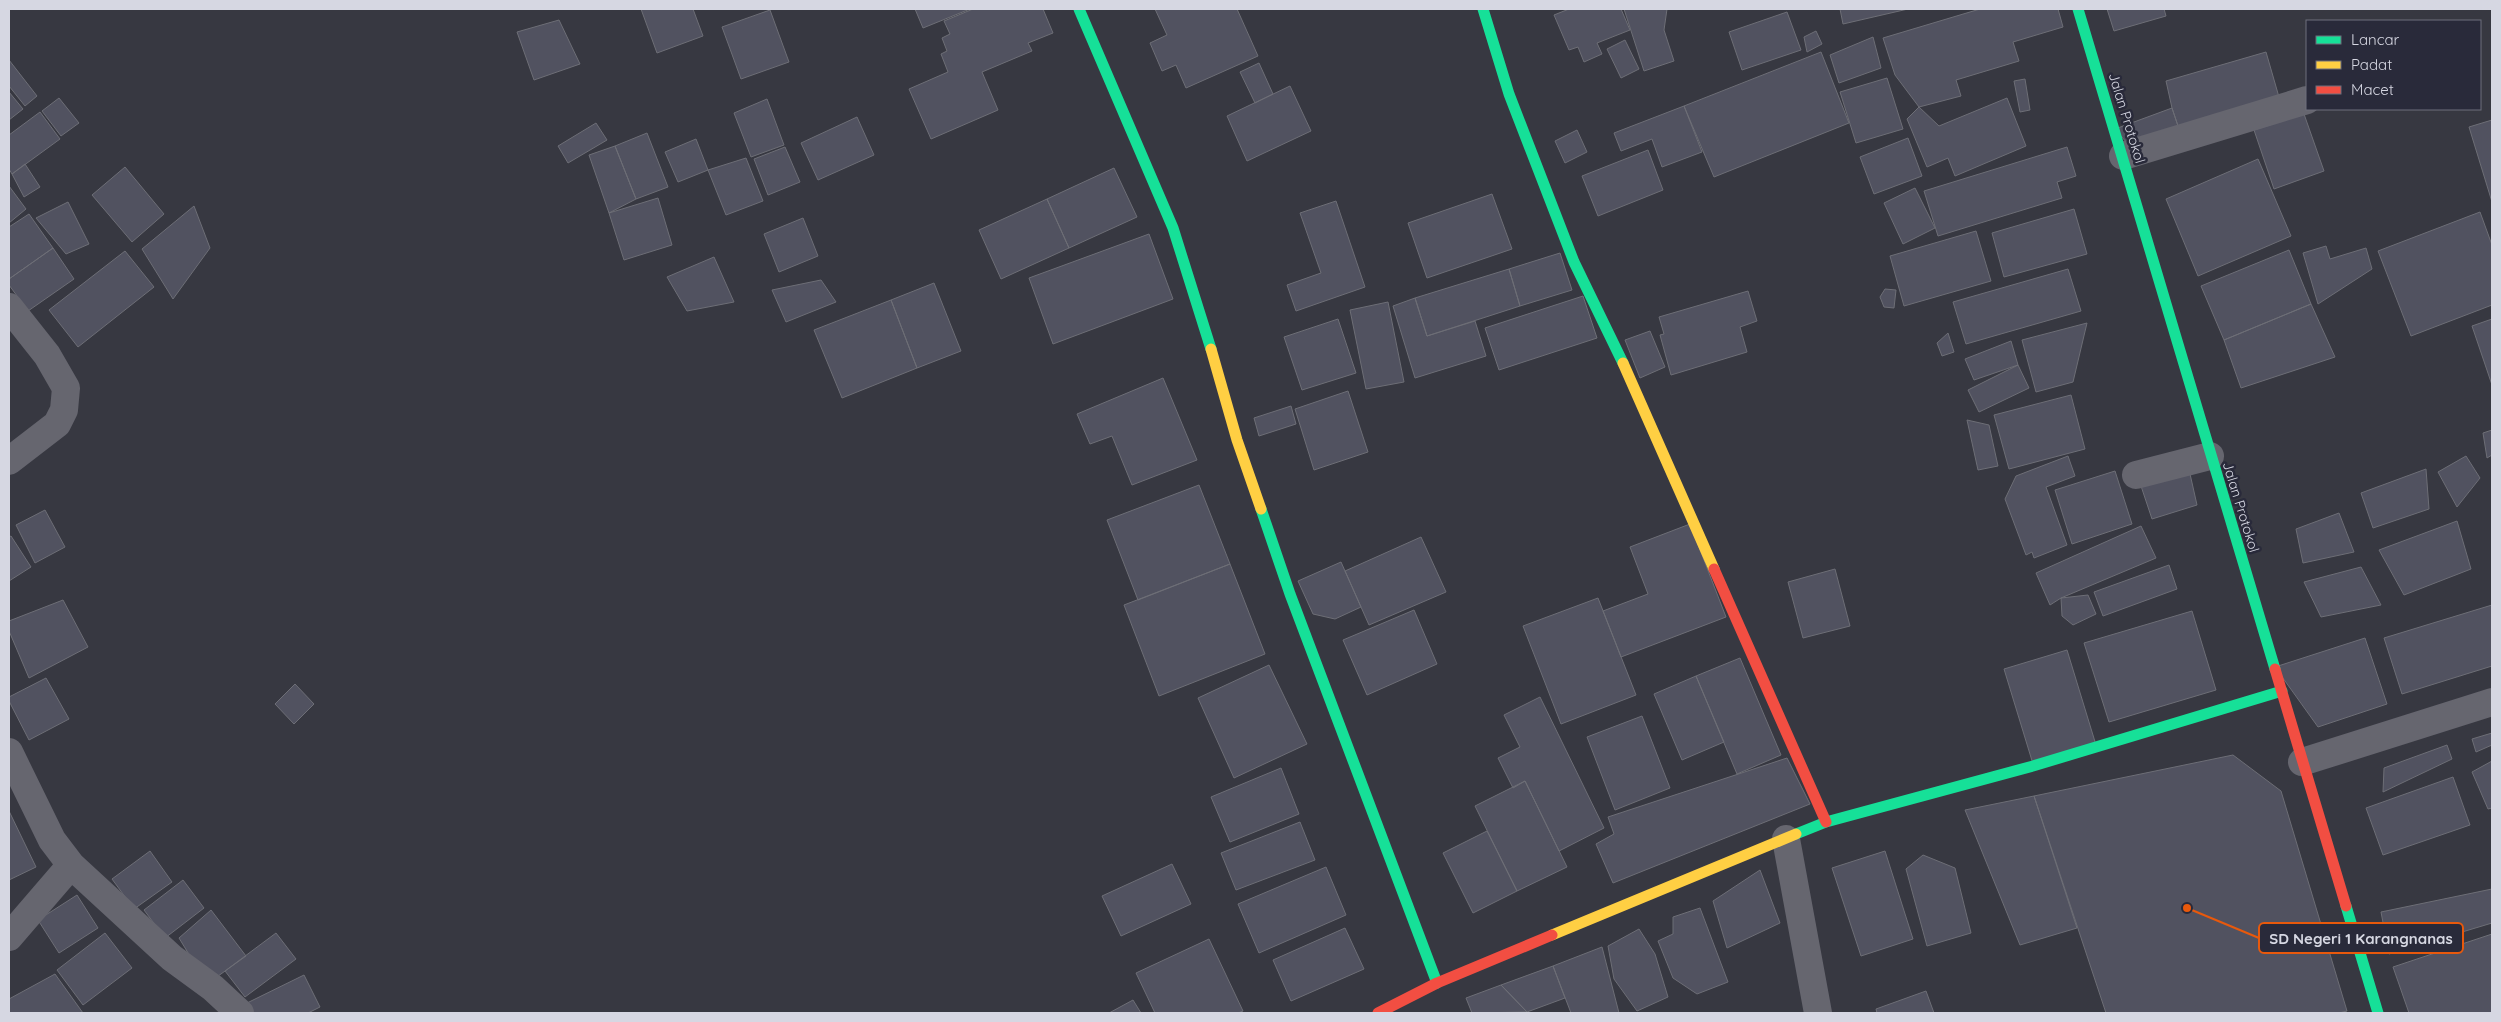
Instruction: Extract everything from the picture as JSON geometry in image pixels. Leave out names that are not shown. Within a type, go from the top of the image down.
[{"type":"street","points":[[1079,9],[1173,228],[1215,361],[1237,440],[1290,594],[1437,983]]},
{"type":"street","points":[[1483,9],[1509,94],[1574,262],[1619,353],[1826,822]]},
{"type":"street","name":"Jalan Protokol","points":[[2078,9],[2123,156],[2210,456],[2378,1013]]},
{"type":"street","points":[[2123,156],[2306,100]]},
{"type":"street","points":[[9,308],[47,355],[66,388],[64,410],[58,424],[9,461]]},
{"type":"street","points":[[2136,475],[2210,456]]},
{"type":"street","points":[[1378,1013],[1437,983],[1826,822],[2033,766],[2282,691]]},
{"type":"street","points":[[2302,762],[2492,702]]},
{"type":"street","points":[[9,752],[52,840],[71,865],[172,958],[213,988],[240,1013]]},
{"type":"street","points":[[1786,839],[1818,1013]]},
{"type":"street","points":[[9,937],[71,865]]},
{"type":"building","points":[[641,9],[693,9],[703,36],[657,53]]},
{"type":"building","points":[[915,9],[970,9],[923,28]]},
{"type":"building","points":[[973,9],[1043,9],[1053,33],[1028,43],[1032,51],[982,72],[998,110],[931,139],[909,89],[948,72],[941,54],[947,51],[942,38],[950,34],[944,21]]},
{"type":"building","points":[[1155,9],[1237,9],[1258,56],[1186,88],[1176,65],[1162,71],[1150,43],[1167,35]]},
{"type":"building","points":[[1569,9],[1621,9],[1630,30],[1597,43],[1602,54],[1584,62],[1578,47],[1569,50],[1554,15]]},
{"type":"building","points":[[1624,9],[1667,9],[1664,30],[1674,61],[1644,71]]},
{"type":"building","points":[[1840,9],[1908,9],[1843,24]]},
{"type":"building","points":[[1980,9],[2058,9],[2063,27],[2013,42],[2019,61],[1956,80],[1961,96],[1919,107],[1895,75],[1883,38]]},
{"type":"building","points":[[2107,9],[2164,9],[2166,16],[2114,31]]},
{"type":"building","points":[[770,10],[789,62],[741,79],[722,27]]},
{"type":"building","points":[[1787,12],[1801,50],[1742,70],[1729,32]]},
{"type":"building","points":[[559,20],[580,64],[534,80],[517,32]]},
{"type":"building","points":[[1816,31],[1822,44],[1807,52],[1804,37]]},
{"type":"building","points":[[1873,37],[1881,68],[1839,83],[1830,55]]},
{"type":"building","points":[[1625,40],[1639,69],[1621,78],[1607,49]]},
{"type":"building","points":[[1821,52],[1849,123],[1714,177],[1684,106]]},
{"type":"building","points":[[2266,52],[2281,104],[2180,132],[2166,81]]},
{"type":"building","points":[[9,60],[37,96],[25,106],[9,86]]},
{"type":"building","points":[[1259,63],[1273,94],[1255,103],[1240,72]]},
{"type":"building","points":[[1887,78],[1903,129],[1856,143],[1840,92]]},
{"type":"building","points":[[2025,79],[2030,110],[2020,112],[2014,81]]},
{"type":"building","points":[[1290,86],[1311,131],[1247,161],[1227,116]]},
{"type":"building","points":[[9,92],[23,109],[9,120]]},
{"type":"building","points":[[59,98],[79,123],[61,136],[42,111]]},
{"type":"building","points":[[2007,98],[2026,146],[1955,176],[1948,158],[1927,167],[1907,119],[1919,107],[1939,126]]},
{"type":"building","points":[[767,99],[784,145],[751,157],[734,113]]},
{"type":"building","points":[[1684,106],[1702,152],[1662,167],[1652,139],[1621,151],[1614,133]]},
{"type":"building","points":[[2172,108],[2180,132],[2133,150],[2115,129]]},
{"type":"building","points":[[40,112],[60,139],[12,174],[9,169],[9,135]]},
{"type":"building","points":[[2304,114],[2324,171],[2274,189],[2254,130]]},
{"type":"building","points":[[857,117],[874,155],[818,180],[801,143]]},
{"type":"building","points":[[2492,120],[2492,202],[2469,127]]},
{"type":"building","points":[[596,123],[607,140],[568,163],[558,146]]},
{"type":"building","points":[[1577,130],[1587,152],[1565,163],[1555,141]]},
{"type":"building","points":[[647,133],[668,187],[636,199],[615,146]]},
{"type":"building","points":[[1908,138],[1922,176],[1874,194],[1860,157]]},
{"type":"building","points":[[696,139],[708,170],[678,182],[665,152]]},
{"type":"building","points":[[615,146],[636,199],[609,213],[589,155]]},
{"type":"building","points":[[785,147],[800,182],[768,195],[754,159]]},
{"type":"building","points":[[2067,147],[2076,176],[2057,182],[2062,198],[1938,236],[1924,191]]},
{"type":"building","points":[[1648,150],[1663,190],[1598,216],[1582,176]]},
{"type":"building","points":[[746,158],[763,201],[726,215],[708,170]]},
{"type":"building","points":[[2258,159],[2291,236],[2198,276],[2166,199]]},
{"type":"building","points":[[25,164],[40,187],[24,197],[12,174]]},
{"type":"building","points":[[125,167],[164,214],[132,242],[92,195]]},
{"type":"building","points":[[1114,168],[1137,217],[1069,248],[1047,199]]},
{"type":"building","points":[[9,186],[26,209],[9,223]]},
{"type":"building","points":[[1915,188],[1935,228],[1903,244],[1884,203]]},
{"type":"building","points":[[1492,194],[1512,249],[1427,278],[1408,223]]},
{"type":"building","points":[[658,198],[672,245],[624,260],[609,213]]},
{"type":"building","points":[[1047,199],[1069,248],[1001,279],[979,230]]},
{"type":"building","points":[[1336,201],[1365,287],[1296,311],[1287,285],[1321,273],[1300,213]]},
{"type":"building","points":[[68,202],[89,244],[66,254],[36,218]]},
{"type":"building","points":[[194,206],[210,248],[173,299],[142,249]]},
{"type":"building","points":[[2074,209],[2087,254],[2004,277],[1992,233]]},
{"type":"building","points":[[2480,212],[2492,245],[2492,305],[2411,336],[2378,251]]},
{"type":"building","points":[[29,214],[53,248],[9,279],[9,227]]},
{"type":"building","points":[[803,218],[818,256],[779,272],[764,234]]},
{"type":"building","points":[[1976,231],[1991,281],[1904,306],[1890,256]]},
{"type":"building","points":[[1149,234],[1173,299],[1053,344],[1029,278]]},
{"type":"building","points":[[2326,246],[2330,259],[2366,248],[2372,269],[2318,304],[2303,253]]},
{"type":"building","points":[[53,248],[74,279],[28,311],[9,285],[9,279]]},
{"type":"building","points":[[2289,250],[2311,304],[2224,340],[2201,286]]},
{"type":"building","points":[[125,251],[154,287],[78,347],[49,310]]},
{"type":"building","points":[[1560,253],[1572,290],[1520,306],[1509,269]]},
{"type":"building","points":[[714,257],[734,302],[687,311],[667,277]]},
{"type":"building","points":[[1509,269],[1520,306],[1427,336],[1415,298]]},
{"type":"building","points":[[2068,269],[2081,311],[1966,344],[1953,302]]},
{"type":"building","points":[[821,280],[836,302],[786,322],[772,290]]},
{"type":"building","points":[[934,283],[961,351],[917,368],[891,300]]},
{"type":"building","points":[[1885,289],[1896,290],[1894,308],[1884,307],[1880,297]]},
{"type":"building","points":[[1748,291],[1757,321],[1740,327],[1747,352],[1671,375],[1660,335],[1664,334],[1659,317]]},
{"type":"building","points":[[1583,296],[1597,338],[1499,370],[1485,328]]},
{"type":"building","points":[[1415,298],[1427,336],[1475,321],[1486,356],[1415,378],[1393,306]]},
{"type":"building","points":[[891,300],[917,368],[842,398],[814,330]]},
{"type":"building","points":[[1388,302],[1404,382],[1366,389],[1350,310]]},
{"type":"building","points":[[2311,304],[2335,357],[2241,388],[2224,340]]},
{"type":"building","points":[[1338,319],[1356,373],[1302,390],[1284,337]]},
{"type":"building","points":[[2492,319],[2492,385],[2472,326]]},
{"type":"building","points":[[2087,323],[2073,382],[2036,392],[2022,340]]},
{"type":"building","points":[[1650,331],[1665,367],[1640,378],[1625,340]]},
{"type":"building","points":[[1948,333],[1954,352],[1942,356],[1937,343]]},
{"type":"building","points":[[2011,341],[2018,365],[1974,380],[1965,359]]},
{"type":"building","points":[[2018,365],[2029,388],[1979,412],[1968,390]]},
{"type":"building","points":[[1163,378],[1197,460],[1132,485],[1112,436],[1090,444],[1077,414]]},
{"type":"building","points":[[1348,391],[1368,452],[1314,470],[1295,409]]},
{"type":"building","points":[[2071,395],[2085,449],[2009,469],[1994,415]]},
{"type":"building","points":[[1291,406],[1296,424],[1259,436],[1254,418]]},
{"type":"building","points":[[1967,420],[1989,425],[1998,466],[1978,470]]},
{"type":"building","points":[[2492,430],[2492,455],[2487,458],[2483,433]]},
{"type":"building","points":[[2068,456],[2075,476],[2046,487],[2067,545],[2034,558],[2032,552],[2026,555],[2005,499],[2016,476]]},
{"type":"building","points":[[2466,456],[2480,478],[2457,507],[2438,472]]},
{"type":"building","points":[[2188,465],[2197,505],[2152,519],[2139,480]]},
{"type":"building","points":[[2426,469],[2429,509],[2373,528],[2361,493]]},
{"type":"building","points":[[2115,471],[2132,524],[2072,544],[2055,490]]},
{"type":"building","points":[[1199,485],[1230,564],[1138,600],[1107,520]]},
{"type":"building","points":[[45,510],[65,547],[35,563],[16,525]]},
{"type":"building","points":[[2339,513],[2354,552],[2303,563],[2296,529]]},
{"type":"building","points":[[2457,521],[2471,569],[2404,595],[2379,550]]},
{"type":"building","points":[[1690,524],[1726,617],[1621,657],[1603,611],[1648,594],[1630,547]]},
{"type":"building","points":[[2141,526],[2156,558],[2061,598],[2050,605],[2036,573]]},
{"type":"building","points":[[11,536],[31,567],[9,581],[9,537]]},
{"type":"building","points":[[1421,537],[1446,592],[1369,625],[1345,571]]},
{"type":"building","points":[[1341,562],[1361,607],[1335,619],[1313,614],[1298,581]]},
{"type":"building","points":[[1230,564],[1265,654],[1159,696],[1124,605]]},
{"type":"building","points":[[2169,565],[2177,589],[2103,616],[2094,592]]},
{"type":"building","points":[[2361,567],[2381,605],[2321,617],[2304,582]]},
{"type":"building","points":[[1835,569],[1850,626],[1803,638],[1788,582]]},
{"type":"building","points":[[2088,595],[2096,614],[2073,625],[2062,616],[2061,598]]},
{"type":"building","points":[[1598,598],[1636,695],[1561,724],[1523,626]]},
{"type":"building","points":[[63,600],[88,647],[29,678],[9,631],[9,621]]},
{"type":"building","points":[[2492,605],[2492,666],[2402,694],[2384,638]]},
{"type":"building","points":[[1414,610],[1437,664],[1367,695],[1343,640]]},
{"type":"building","points":[[2192,611],[2216,690],[2109,722],[2084,643]]},
{"type":"building","points":[[2365,638],[2387,704],[2318,727],[2275,667]]},
{"type":"building","points":[[2067,650],[2096,745],[2033,764],[2004,669]]},
{"type":"building","points":[[1740,658],[1781,755],[1737,774],[1696,676]]},
{"type":"building","points":[[1269,665],[1307,744],[1234,778],[1198,698]]},
{"type":"building","points":[[1696,676],[1724,742],[1682,760],[1654,694]]},
{"type":"building","points":[[46,678],[69,719],[29,740],[9,701],[9,697]]},
{"type":"building","points":[[295,684],[314,704],[294,724],[275,704]]},
{"type":"building","points":[[1540,697],[1604,828],[1559,851],[1525,781],[1513,788],[1498,758],[1520,747],[1504,715]]},
{"type":"building","points":[[1642,716],[1670,788],[1615,810],[1587,737]]},
{"type":"building","points":[[2492,733],[2492,745],[2476,752],[2472,739]]},
{"type":"building","points":[[2447,745],[2452,759],[2383,792],[2384,768]]},
{"type":"building","points":[[2233,755],[2281,791],[2347,1011],[2339,1013],[2106,1013],[2034,796]]},
{"type":"building","points":[[1787,758],[1810,804],[1613,883],[1596,844],[1614,834],[1608,817]]},
{"type":"building","points":[[2492,761],[2492,808],[2488,809],[2472,772]]},
{"type":"building","points":[[1281,768],[1299,814],[1230,842],[1211,797]]},
{"type":"building","points":[[2453,777],[2470,825],[2383,855],[2366,808]]},
{"type":"building","points":[[1525,781],[1567,867],[1517,891],[1475,806]]},
{"type":"building","points":[[2034,796],[2077,928],[2020,945],[1965,810]]},
{"type":"building","points":[[9,811],[36,867],[9,880]]},
{"type":"building","points":[[1300,822],[1315,860],[1236,890],[1221,853]]},
{"type":"building","points":[[1487,831],[1517,891],[1473,913],[1443,853]]},
{"type":"building","points":[[150,851],[172,882],[134,909],[112,879]]},
{"type":"building","points":[[1885,851],[1913,939],[1861,956],[1832,868]]},
{"type":"building","points":[[1923,855],[1955,868],[1971,933],[1927,946],[1906,869]]},
{"type":"building","points":[[1172,864],[1191,904],[1121,936],[1102,896]]},
{"type":"building","points":[[1326,867],[1346,915],[1259,953],[1238,904]]},
{"type":"building","points":[[1760,870],[1780,923],[1727,948],[1713,901]]},
{"type":"building","points":[[183,880],[204,908],[165,938],[144,910]]},
{"type":"building","points":[[2492,889],[2492,923],[2389,954],[2381,912]]},
{"type":"building","points":[[77,895],[98,928],[59,953],[38,920]]},
{"type":"building","points":[[1700,908],[1728,982],[1697,994],[1673,978],[1658,941],[1673,934],[1673,917]]},
{"type":"building","points":[[211,910],[246,956],[207,984],[179,938]]},
{"type":"building","points":[[1345,928],[1364,969],[1291,1001],[1273,960]]},
{"type":"building","points":[[1639,929],[1655,954],[1668,997],[1637,1011],[1614,979],[1608,946]]},
{"type":"building","points":[[105,933],[132,968],[83,1005],[57,970]]},
{"type":"building","points":[[276,933],[296,959],[245,997],[225,971]]},
{"type":"building","points":[[2492,934],[2492,1013],[2409,1013],[2393,967]]},
{"type":"building","points":[[1209,939],[1243,1011],[1238,1013],[1155,1013],[1136,973]]},
{"type":"building","points":[[1602,947],[1619,1013],[1571,1013],[1553,966]]},
{"type":"building","points":[[1553,966],[1565,998],[1527,1012],[1501,985]]},
{"type":"building","points":[[55,974],[83,1013],[9,1013],[9,999]]},
{"type":"building","points":[[304,975],[320,1007],[308,1013],[250,1013],[245,1004]]},
{"type":"building","points":[[1501,985],[1527,1012],[1472,1013],[1466,998]]},
{"type":"building","points":[[1926,991],[1934,1013],[1877,1013],[1876,1009]]},
{"type":"building","points":[[1133,1000],[1141,1013],[1109,1013]]},
{"type":"traffic: fast","points":[[1079,9],[1173,228],[1211,349]]},
{"type":"traffic: fast","points":[[1483,9],[1509,94],[1574,262],[1623,363]]},
{"type":"traffic: fast","points":[[2078,9],[2275,669]]},
{"type":"traffic: fast","points":[[1261,509],[1290,594],[1437,983]]},
{"type":"traffic: fast","points":[[1796,834],[1826,822],[2033,766],[2282,691]]},
{"type":"traffic: fast","points":[[2346,906],[2378,1013]]},
{"type":"traffic: slow","points":[[1211,349],[1237,440],[1261,509]]},
{"type":"traffic: slow","points":[[1623,363],[1714,569]]},
{"type":"traffic: slow","points":[[1552,935],[1796,834]]},
{"type":"traffic: jam","points":[[1714,569],[1826,822]]},
{"type":"traffic: jam","points":[[2275,669],[2346,906]]},
{"type":"traffic: jam","points":[[1378,1013],[1437,983],[1552,935]]},
{"type":"place","name":"SD Negeri 1 Karangnanas","points":[[2187,908]]}]
